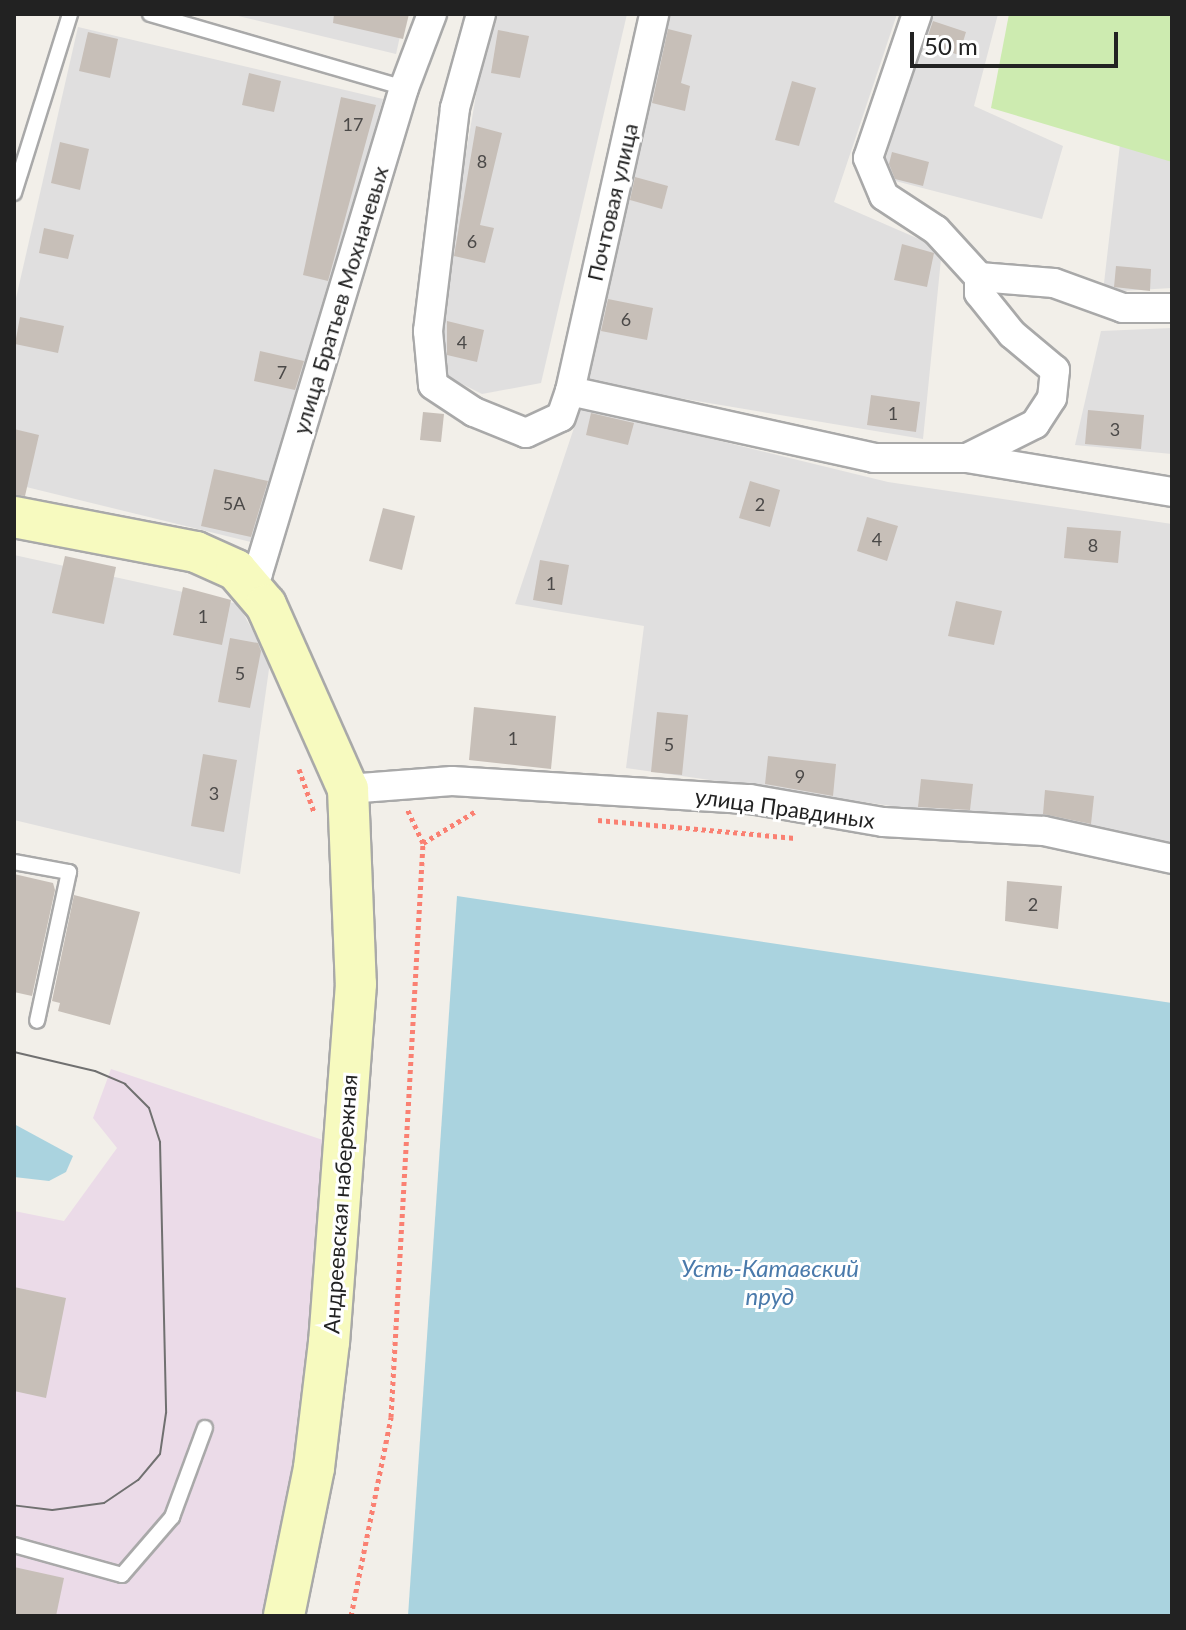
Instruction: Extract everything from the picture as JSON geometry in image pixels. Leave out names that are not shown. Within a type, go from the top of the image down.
[{"type":"main road","points":[[14,517],[196,552],[236,570],[266,605],[348,789]]},
{"type":"main road","name":"Андреевская набережная","points":[[284,1616],[314,1468],[334,1280],[356,984],[348,789]]},
{"type":"street","name":"улица Братьев Мохначевых","points":[[249,585],[258,573],[404,88],[432,14]]},
{"type":"street","points":[[481,14],[455,108],[428,331],[433,385],[474,412],[526,433],[561,417],[570,391],[874,458],[967,458],[1172,492]]},
{"type":"street","name":"Почтовая улица","points":[[570,391],[654,14]]},
{"type":"street","points":[[917,14],[868,158],[884,196],[936,230],[979,277],[979,293],[1012,334],[1055,370],[1052,398],[1035,424],[967,458]]},
{"type":"street","points":[[979,277],[1054,283],[1123,308],[1172,308]]},
{"type":"street","name":"улица Правдиных","points":[[348,789],[452,781],[750,799],[883,822],[1044,831],[1172,859]]},
{"type":"lane","points":[[14,193],[70,14]]},
{"type":"lane","points":[[150,14],[404,88]]},
{"type":"lane","points":[[14,862],[69,872],[37,1021]]},
{"type":"lane","points":[[14,1545],[122,1575],[172,1517],[205,1428]]},
{"type":"path","points":[[298,764],[318,823]]},
{"type":"path","points":[[423,843],[473,811],[489,812]]},
{"type":"path","points":[[582,819],[802,838]]},
{"type":"shaded area","points":[[230,14],[405,14],[396,54]]},
{"type":"shaded area","points":[[490,14],[627,14],[541,383],[482,394],[440,373],[436,327]]},
{"type":"shaded area","points":[[671,14],[897,14],[834,202],[942,249],[923,439],[583,382]]},
{"type":"shaded area","points":[[930,14],[998,14],[974,106],[1063,146],[1042,219],[880,177]]},
{"type":"shaded area","points":[[78,27],[383,99],[259,544],[14,484],[14,307]]},
{"type":"shaded area","points":[[1124,109],[1172,119],[1172,288],[1103,292]]},
{"type":"shaded area","points":[[1172,328],[1172,454],[1075,445],[1101,331]]},
{"type":"shaded area","points":[[581,407],[888,482],[1172,524],[1172,846],[626,768],[644,626],[515,604]]},
{"type":"shaded area","points":[[14,555],[238,604],[270,662],[240,874],[14,820]]},
{"type":"shaded area","points":[[111,1069],[329,1142],[318,1407],[275,1616],[14,1616],[14,1211],[64,1221],[117,1148],[93,1118]]},
{"type":"green space","points":[[1009,14],[1172,14],[1172,162],[991,108]]},
{"type":"water","name":"Усть-Катавский пруд","points":[[457,896],[1172,1003],[1172,1616],[408,1616]]},
{"type":"water","points":[[14,1124],[73,1156],[66,1172],[49,1181],[14,1177]]},
{"type":"building","points":[[334,14],[409,14],[403,39],[333,23]]},
{"type":"building","points":[[933,21],[966,32],[959,55],[925,44]]},
{"type":"building","points":[[668,29],[692,35],[681,83],[690,86],[685,111],[652,103]]},
{"type":"building","points":[[498,30],[529,36],[520,78],[491,73]]},
{"type":"building","points":[[88,32],[118,39],[110,78],[79,71]]},
{"type":"building","points":[[249,73],[281,81],[274,112],[242,105]]},
{"type":"building","points":[[792,81],[816,88],[799,146],[775,140]]},
{"type":"building","points":[[341,97],[376,105],[328,281],[303,275]]},
{"type":"building","points":[[476,126],[502,133],[480,225],[494,228],[485,263],[454,256]]},
{"type":"building","points":[[60,142],[89,149],[80,190],[51,183]]},
{"type":"building","points":[[892,152],[929,162],[923,186],[895,179],[889,164]]},
{"type":"building","points":[[635,177],[668,186],[662,209],[630,200]]},
{"type":"building","points":[[44,228],[74,235],[68,259],[39,253]]},
{"type":"building","points":[[902,244],[934,253],[927,287],[894,280]]},
{"type":"building","points":[[1116,266],[1151,269],[1150,291],[1114,287]]},
{"type":"building","points":[[608,299],[653,308],[647,340],[601,331]]},
{"type":"building","points":[[20,317],[64,326],[58,353],[15,344]]},
{"type":"building","points":[[447,321],[484,330],[477,362],[447,355]]},
{"type":"building","points":[[260,351],[304,361],[295,390],[254,381]]},
{"type":"building","points":[[871,395],[920,402],[916,432],[867,425]]},
{"type":"building","points":[[1088,410],[1144,415],[1141,449],[1085,444]]},
{"type":"building","points":[[423,412],[444,414],[441,442],[420,440]]},
{"type":"building","points":[[591,413],[634,423],[628,445],[586,435]]},
{"type":"building","points":[[14,429],[39,435],[25,496],[14,495]]},
{"type":"building","points":[[214,469],[268,481],[251,537],[201,526]]},
{"type":"building","points":[[750,481],[780,490],[770,527],[739,518]]},
{"type":"building","points":[[383,508],[415,516],[402,570],[369,561]]},
{"type":"building","points":[[867,517],[898,526],[887,561],[857,551]]},
{"type":"building","points":[[1067,527],[1121,531],[1118,563],[1064,558]]},
{"type":"building","points":[[65,556],[116,567],[104,624],[52,613]]},
{"type":"building","points":[[540,560],[569,565],[562,605],[533,600]]},
{"type":"building","points":[[183,587],[231,600],[222,645],[173,635]]},
{"type":"building","points":[[956,601],[1002,611],[994,645],[948,636]]},
{"type":"building","points":[[230,638],[258,643],[261,651],[250,708],[218,702]]},
{"type":"building","points":[[474,707],[556,716],[551,769],[469,760]]},
{"type":"building","points":[[657,712],[688,715],[682,775],[651,772]]},
{"type":"building","points":[[203,754],[237,760],[224,832],[191,826]]},
{"type":"building","points":[[768,756],[836,764],[833,796],[765,784]]},
{"type":"building","points":[[921,779],[973,784],[970,810],[918,807]]},
{"type":"building","points":[[1045,790],[1094,796],[1091,824],[1043,814]]},
{"type":"building","points":[[14,874],[53,883],[55,890],[32,996],[14,992]]},
{"type":"building","points":[[1007,881],[1062,886],[1058,929],[1005,921]]},
{"type":"building","points":[[74,895],[140,912],[110,1025],[58,1011],[60,1003],[52,1001]]},
{"type":"building","points":[[14,1287],[66,1298],[46,1398],[14,1391]]},
{"type":"building","points":[[14,1567],[64,1578],[56,1616],[14,1616]]},
{"type":"tram line","points":[[14,1052],[95,1071],[125,1084],[149,1108],[160,1142],[166,1413],[160,1454],[138,1480],[104,1503],[52,1510],[14,1505]]}]
